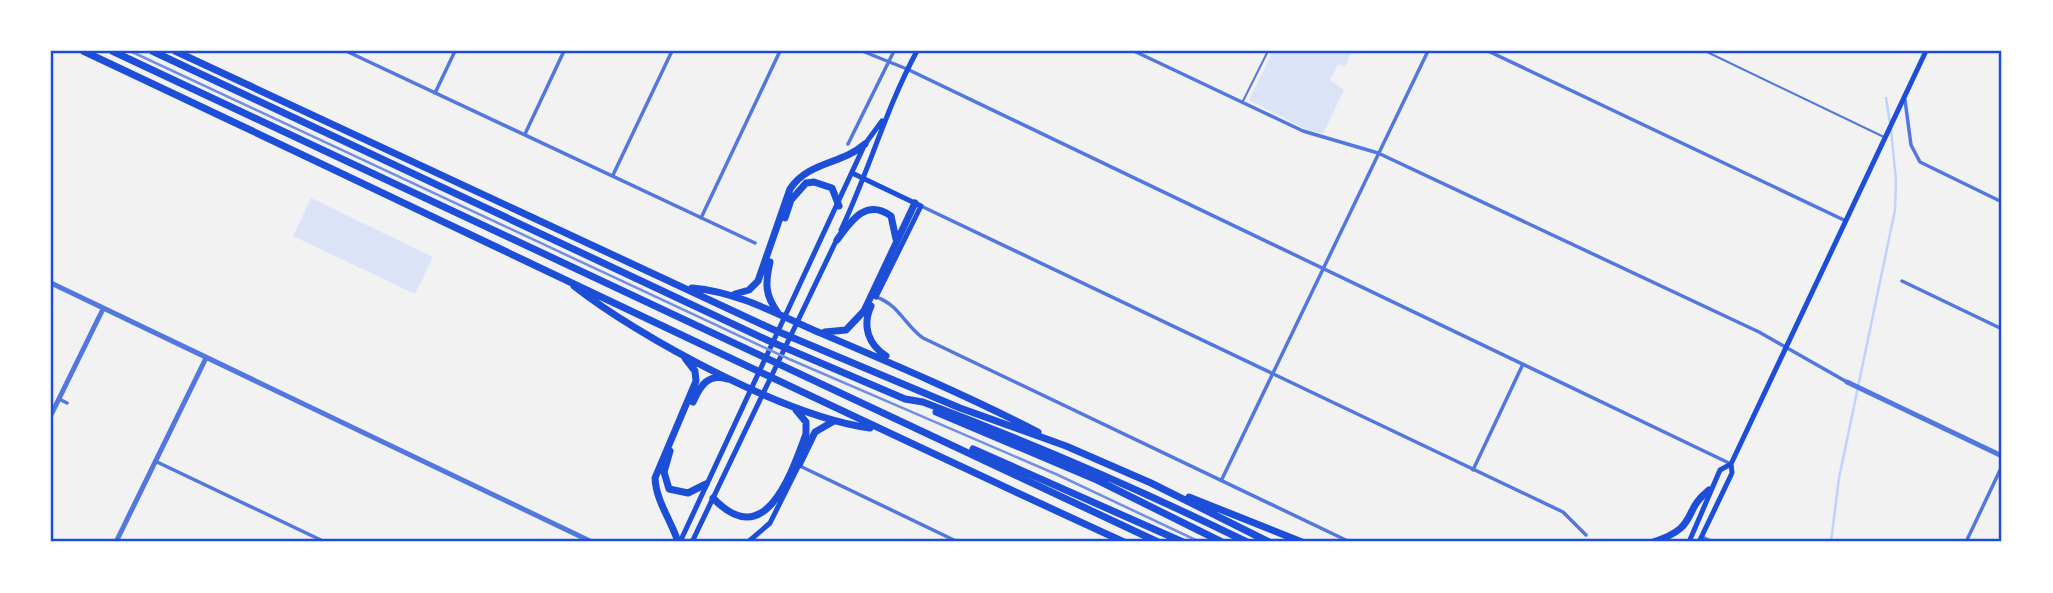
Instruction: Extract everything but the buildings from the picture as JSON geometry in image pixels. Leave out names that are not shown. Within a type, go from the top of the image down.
[{"type":"highway","points":[[83,51],[879,430],[1125,542]]},
{"type":"highway","points":[[112,51],[1158,542]]},
{"type":"highway","points":[[152,51],[767,340],[1097,480],[1222,542]]},
{"type":"highway","points":[[175,51],[772,329],[960,408],[1066,446]]},
{"type":"highway","points":[[684,288],[740,294],[758,281],[790,189],[796,180],[816,166],[842,159],[865,144]]},
{"type":"highway","points":[[778,313],[768,299],[765,285],[791,200],[798,189],[814,182],[836,192],[839,206]]},
{"type":"highway","points":[[816,331],[846,330],[856,323],[895,240],[918,204]]},
{"type":"highway","points":[[837,240],[855,216],[866,209],[874,209],[891,216],[895,240]]},
{"type":"highway","points":[[562,277],[599,306],[677,351],[745,384],[834,421],[879,430]]},
{"type":"highway","points":[[726,294],[898,364],[1066,446],[1151,483],[1302,542]]},
{"type":"highway","points":[[876,297],[869,310],[866,330],[880,352],[898,364]]},
{"type":"highway","points":[[677,351],[690,362],[696,381],[655,478],[656,493],[670,517],[679,542]]},
{"type":"highway","points":[[706,484],[688,493],[669,489],[664,478],[668,456],[705,381],[721,377],[745,384]]},
{"type":"highway","points":[[712,498],[726,509],[752,517],[761,515],[777,499],[801,448],[806,422],[801,414],[773,397]]},
{"type":"highway","points":[[905,399],[923,402],[1043,448],[1116,479],[1247,542]]},
{"type":"highway","points":[[873,407],[1106,506],[1183,542]]},
{"type":"highway","points":[[799,465],[815,432],[834,421]]},
{"type":"highway","points":[[1151,483],[1269,542]]},
{"type":"highway","points":[[1653,542],[1675,534],[1686,526],[1701,496],[1709,490]]},
{"type":"main road","points":[[692,542],[865,179],[886,116],[917,51]]},
{"type":"main road","points":[[1700,540],[1732,473],[1731,464],[1926,51]]},
{"type":"main road","points":[[679,542],[839,206],[865,144],[886,116]]},
{"type":"main road","points":[[852,173],[918,204],[876,297]]},
{"type":"main road","points":[[1689,542],[1705,508],[1709,490],[1720,470],[1731,464]]},
{"type":"main road","points":[[748,542],[771,523],[799,465]]},
{"type":"street","points":[[347,51],[755,243]]},
{"type":"street","points":[[435,94],[456,51]]},
{"type":"street","points":[[524,135],[564,51]]},
{"type":"street","points":[[613,176],[672,51]]},
{"type":"street","points":[[701,218],[780,51]]},
{"type":"street","points":[[862,51],[907,69],[1731,464]]},
{"type":"street","points":[[848,144],[894,51]]},
{"type":"street","points":[[1134,51],[1303,131],[1378,153],[1759,332],[1866,392],[2002,456]]},
{"type":"street","points":[[1222,479],[1428,51]]},
{"type":"street","points":[[1488,51],[1846,221]]},
{"type":"street","points":[[1904,98],[1911,145],[1920,162],[2002,202]]},
{"type":"street","points":[[918,204],[1563,512],[1586,535]]},
{"type":"street","points":[[1902,281],[2002,329]]},
{"type":"street","points":[[51,283],[592,542]]},
{"type":"street","points":[[876,297],[893,305],[913,331],[923,338],[1350,542]]},
{"type":"street","points":[[51,415],[103,309]]},
{"type":"street","points":[[116,542],[206,358]]},
{"type":"street","points":[[1473,470],[1523,364]]},
{"type":"street","points":[[59,399],[68,403]]},
{"type":"street","points":[[155,461],[325,542]]},
{"type":"street","points":[[799,465],[958,542]]},
{"type":"street","points":[[1966,542],[2002,466]]},
{"type":"street","points":[[941,542],[944,535]]},
{"type":"street","points":[[1700,540],[1713,542]]},
{"type":"lane","points":[[1243,102],[1268,51]]},
{"type":"lane","points":[[1705,51],[1884,137]]},
{"type":"shaded area","points":[[1273,51],[1351,53],[1345,67],[1338,64],[1330,80],[1344,90],[1323,134],[1307,130],[1249,100]]},
{"type":"shaded area","points":[[311,198],[433,257],[415,294],[293,236]]},
{"type":"waterway","points":[[1886,98],[1890,123]]},
{"type":"waterway","points":[[1831,542],[1839,478],[1895,210],[1896,181],[1891,129]]},
{"type":"railway","points":[[130,51],[789,359],[1058,475],[1200,542]]}]
